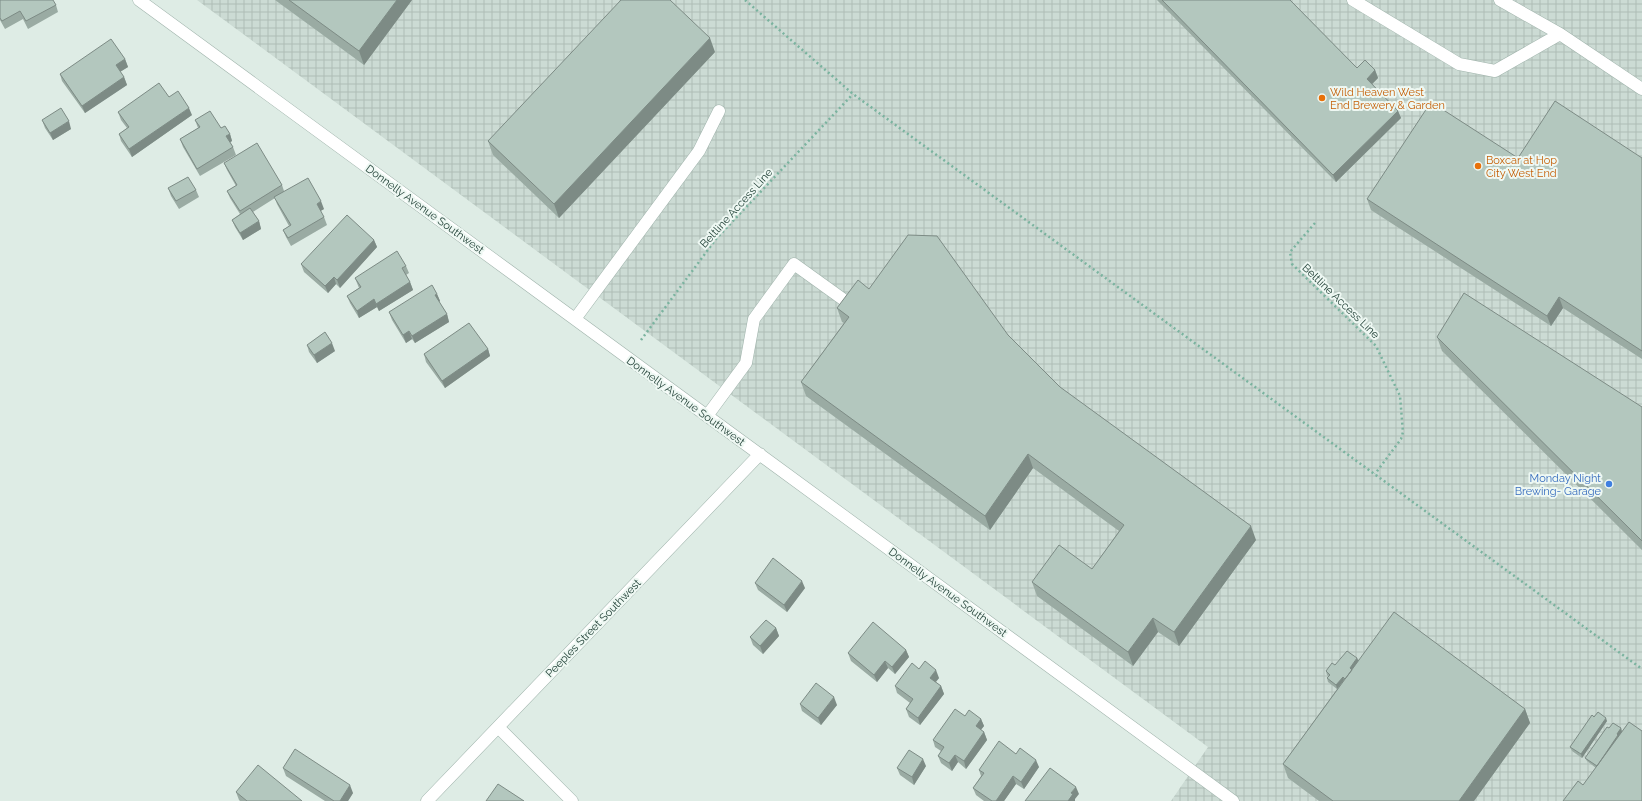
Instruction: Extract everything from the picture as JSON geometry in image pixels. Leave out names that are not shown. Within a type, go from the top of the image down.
[{"type":"street","name":"Donnelly Avenue Southwest","points":[[139,0],[1233,801]]},
{"type":"street","points":[[1353,0],[1459,64],[1495,71],[1560,34]]},
{"type":"street","points":[[1500,0],[1560,34],[1642,89]]},
{"type":"street","points":[[575,319],[699,152],[719,110]]},
{"type":"street","points":[[707,416],[746,363],[754,319],[794,264],[851,305]]},
{"type":"street","name":"Peeples Street Southwest","points":[[427,801],[760,454]]},
{"type":"street","points":[[498,727],[572,801]]},
{"type":"path","points":[[744,0],[852,94],[1642,669]]},
{"type":"path","name":"Beltline Access Line","points":[[641,340],[716,239],[852,94]]},
{"type":"path","name":"Beltline Access Line","points":[[1314,223],[1290,252],[1292,264],[1376,346],[1400,396],[1403,432],[1398,442],[1375,474]]},
{"type":"shaded area","points":[[197,0],[1642,0],[1642,801],[1171,801],[1208,747]]},
{"type":"building","points":[[0,0],[53,0],[56,5],[26,21],[20,11],[2,21],[0,18]]},
{"type":"building","points":[[289,0],[397,0],[359,51]]},
{"type":"building","points":[[621,0],[670,0],[710,38],[554,204],[488,141]]},
{"type":"building","points":[[1162,0],[1290,0],[1357,68],[1365,60],[1375,70],[1367,79],[1398,111],[1333,175]]},
{"type":"building","points":[[111,39],[125,59],[116,65],[124,77],[82,106],[60,74]]},
{"type":"building","points":[[159,83],[169,97],[178,91],[189,108],[129,149],[119,134],[129,127],[118,112]]},
{"type":"building","points":[[1555,101],[1642,158],[1642,351],[1559,297],[1547,316],[1367,199],[1431,102],[1518,158]]},
{"type":"building","points":[[61,108],[69,121],[50,133],[42,120]]},
{"type":"building","points":[[210,111],[221,128],[225,126],[230,134],[226,136],[233,147],[197,169],[180,139],[200,127],[195,120]]},
{"type":"building","points":[[257,143],[282,185],[240,211],[227,191],[237,185],[224,163]]},
{"type":"building","points":[[188,177],[196,190],[176,201],[168,188]]},
{"type":"building","points":[[308,178],[321,201],[317,204],[324,217],[288,238],[283,230],[291,225],[274,197]]},
{"type":"building","points":[[250,208],[259,221],[240,233],[232,220]]},
{"type":"building","points":[[347,215],[374,240],[337,280],[334,277],[325,286],[301,264]]},
{"type":"building","points":[[908,235],[937,236],[1008,335],[1060,387],[1251,526],[1174,632],[1153,618],[1128,652],[1032,582],[1059,545],[1092,569],[1124,525],[1028,454],[985,516],[801,382],[849,317],[837,308],[858,280],[869,289]]},
{"type":"building","points":[[397,251],[406,266],[402,268],[410,282],[376,304],[374,299],[357,311],[347,296],[361,287],[355,278]]},
{"type":"building","points":[[432,285],[437,294],[435,295],[447,314],[412,336],[409,331],[403,335],[389,312]]},
{"type":"building","name":"Monday Night Brewing- Garage","points":[[1464,293],[1642,407],[1642,541],[1437,337]]},
{"type":"building","points":[[469,323],[488,349],[442,381],[424,354]]},
{"type":"building","points":[[325,332],[332,343],[314,355],[307,345]]},
{"type":"building","points":[[773,558],[802,581],[784,605],[755,583]]},
{"type":"building","points":[[1394,612],[1525,709],[1459,801],[1333,801],[1283,764]]},
{"type":"building","points":[[766,620],[776,628],[760,646],[750,637]]},
{"type":"building","points":[[873,622],[906,650],[892,667],[885,661],[874,675],[848,653]]},
{"type":"building","points":[[1347,651],[1357,658],[1350,668],[1352,670],[1345,679],[1343,677],[1336,685],[1327,678],[1330,675],[1326,671],[1332,663],[1335,665]]},
{"type":"building","points":[[925,661],[936,670],[930,678],[941,686],[918,718],[906,709],[913,699],[895,686],[912,663],[919,669]]},
{"type":"building","points":[[816,683],[834,697],[818,718],[800,704]]},
{"type":"building","points":[[955,709],[965,716],[969,710],[981,719],[976,726],[984,732],[964,761],[955,755],[949,763],[938,756],[944,747],[933,740]]},
{"type":"building","points":[[1598,712],[1606,718],[1581,754],[1570,747],[1592,715],[1594,717]]},
{"type":"building","points":[[1629,722],[1642,731],[1642,801],[1563,801],[1578,781],[1583,785]]},
{"type":"building","points":[[1613,723],[1621,728],[1617,734],[1618,735],[1597,766],[1585,758],[1607,727],[1609,728]]},
{"type":"building","points":[[999,741],[1016,754],[1020,748],[1036,760],[1021,782],[1013,776],[996,801],[992,801],[973,788],[984,773],[979,770]]},
{"type":"building","points":[[295,749],[350,785],[340,801],[334,801],[283,768]]},
{"type":"building","points":[[909,750],[923,759],[912,777],[897,768]]},
{"type":"building","points":[[258,765],[302,801],[247,801],[236,792]]},
{"type":"building","points":[[1050,768],[1076,787],[1071,793],[1073,794],[1068,801],[1025,801]]},
{"type":"building","points":[[498,784],[524,801],[486,801]]},
{"type":"place","name":"Wild Heaven West End Brewery & Garden","points":[[1322,98]]},
{"type":"place","name":"Boxcar at Hop City West End","points":[[1478,166]]},
{"type":"place","name":"Monday Night Brewing- Garage","points":[[1609,484]]}]
